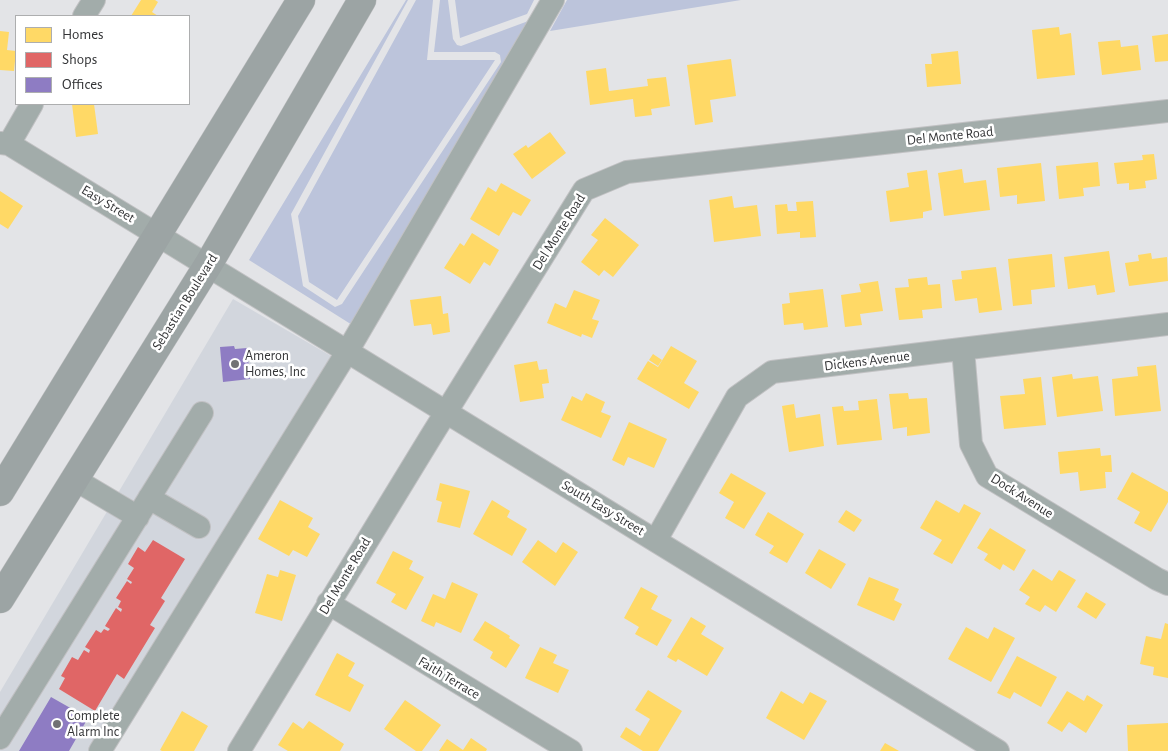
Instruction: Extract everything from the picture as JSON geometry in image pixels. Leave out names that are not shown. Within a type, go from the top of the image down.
[{"type":"main road","points":[[0,492],[301,0]]},
{"type":"main road","name":"Sebastian Boulevard","points":[[0,599],[208,265],[362,0]]},
{"type":"street","points":[[85,15],[94,0]]},
{"type":"street","points":[[100,751],[347,352],[553,0]]},
{"type":"street","points":[[3,138],[31,105]]},
{"type":"street","name":"Del Monte Road","points":[[239,751],[328,603],[584,190],[627,172],[1168,111]]},
{"type":"street","name":"Easy Street","points":[[3,138],[208,265]]},
{"type":"street","name":"South Easy Street","points":[[208,265],[998,751]]},
{"type":"street","name":"Dickens Avenue","points":[[656,540],[737,397],[772,372],[1168,324]]},
{"type":"street","name":"Dock Avenue","points":[[963,349],[971,444],[987,476],[1156,579],[1168,584]]},
{"type":"street","points":[[0,738],[202,413]]},
{"type":"street","points":[[74,479],[143,508],[199,527]]},
{"type":"street","name":"Faith Terrace","points":[[328,603],[571,751]]},
{"type":"shaded area","points":[[406,0],[408,0],[291,214],[303,286],[335,307],[342,304],[501,62],[500,55],[495,52],[434,52],[440,0],[448,0],[453,39],[457,45],[461,46],[531,20],[357,328],[249,260]]},
{"type":"shaded area","points":[[416,0],[433,0],[427,60],[495,60],[337,300],[309,282],[298,216]]},
{"type":"shaded area","points":[[455,0],[534,0],[527,14],[460,38]]},
{"type":"shaded area","points":[[567,0],[741,0],[550,31]]},
{"type":"shaded area","points":[[233,299],[331,356],[95,751],[0,751],[0,692]]},
{"type":"building: Homes","points":[[141,0],[155,0],[158,2],[152,12],[156,15],[132,15]]},
{"type":"building: Homes","points":[[1059,27],[1060,35],[1071,33],[1075,75],[1037,79],[1032,30]]},
{"type":"building: Homes","points":[[0,31],[9,32],[7,50],[15,51],[14,71],[0,70]]},
{"type":"building: Homes","points":[[1168,34],[1168,61],[1155,62],[1152,36]]},
{"type":"building: Homes","points":[[1120,40],[1121,47],[1138,45],[1141,70],[1102,75],[1098,42]]},
{"type":"building: Homes","points":[[958,51],[961,84],[927,87],[925,64],[932,64],[931,54]]},
{"type":"building: Homes","points":[[731,59],[736,96],[710,100],[713,122],[695,125],[687,65]]},
{"type":"building: Homes","points":[[606,68],[609,91],[648,86],[647,79],[666,77],[670,106],[651,109],[652,115],[635,117],[633,99],[590,105],[586,71]]},
{"type":"building: Homes","points":[[72,105],[94,105],[98,134],[76,137]]},
{"type":"building: Homes","points":[[550,132],[566,153],[532,179],[513,154],[526,145],[528,148]]},
{"type":"building: Homes","points":[[1154,154],[1157,179],[1145,181],[1146,188],[1129,190],[1129,183],[1117,184],[1114,163],[1143,160],[1142,155]]},
{"type":"building: Homes","points":[[1098,162],[1100,186],[1083,188],[1084,196],[1059,199],[1056,166]]},
{"type":"building: Homes","points":[[1041,163],[1045,201],[1017,204],[1017,195],[1000,197],[997,168]]},
{"type":"building: Homes","points":[[962,169],[964,183],[986,180],[990,210],[944,216],[938,173]]},
{"type":"building: Homes","points":[[927,170],[932,210],[923,212],[923,218],[890,222],[886,191],[909,187],[907,173]]},
{"type":"building: Homes","points":[[501,183],[531,200],[521,216],[513,212],[499,236],[470,219],[488,187],[496,192]]},
{"type":"building: Homes","points":[[0,191],[23,206],[8,229],[0,224]]},
{"type":"building: Homes","points":[[732,196],[734,208],[757,205],[761,236],[714,242],[709,200]]},
{"type":"building: Homes","points":[[813,201],[816,237],[800,238],[800,232],[777,234],[775,205],[787,204],[788,211],[797,211],[796,202]]},
{"type":"building: Homes","points":[[605,218],[639,245],[613,277],[604,270],[599,276],[581,262],[598,240],[591,235]]},
{"type":"building: Homes","points":[[472,233],[499,250],[490,266],[484,262],[470,284],[444,268],[460,243],[464,246]]},
{"type":"building: Homes","points":[[1109,251],[1115,292],[1097,295],[1095,285],[1068,289],[1064,257]]},
{"type":"building: Homes","points":[[1151,253],[1152,259],[1167,257],[1168,281],[1129,286],[1125,263],[1139,261],[1138,255]]},
{"type":"building: Homes","points":[[1052,254],[1055,287],[1031,290],[1032,304],[1013,306],[1008,259]]},
{"type":"building: Homes","points":[[996,267],[1002,310],[979,313],[977,298],[955,301],[952,280],[962,279],[961,271]]},
{"type":"building: Homes","points":[[927,277],[928,285],[940,284],[942,308],[922,310],[923,318],[899,320],[895,288],[909,287],[908,279]]},
{"type":"building: Homes","points":[[878,281],[883,311],[860,314],[862,325],[845,327],[841,295],[861,292],[859,284]]},
{"type":"building: Homes","points":[[823,289],[828,327],[804,330],[803,323],[784,325],[782,304],[790,303],[789,293]]},
{"type":"building: Homes","points":[[574,290],[600,300],[592,319],[599,321],[592,338],[582,334],[581,337],[547,323],[555,303],[566,308]]},
{"type":"building: Homes","points":[[441,296],[443,314],[448,313],[450,332],[433,335],[431,324],[414,326],[410,300]]},
{"type":"building: Homes","points":[[671,346],[697,361],[684,383],[699,392],[689,409],[637,379],[648,361],[658,367]]},
{"type":"building: Homes","points":[[653,354],[662,360],[658,366],[649,360]]},
{"type":"building: Homes","points":[[537,361],[539,370],[547,369],[549,383],[542,384],[544,398],[520,402],[514,365]]},
{"type":"building: Homes","points":[[1156,365],[1161,411],[1115,416],[1112,379],[1138,376],[1137,367]]},
{"type":"building: Homes","points":[[1072,374],[1073,379],[1098,376],[1103,411],[1057,417],[1052,377]]},
{"type":"building: Homes","points":[[1041,377],[1046,425],[1004,429],[1000,396],[1025,394],[1023,379]]},
{"type":"building: Homes","points":[[586,393],[605,402],[601,412],[611,416],[601,438],[561,420],[572,396],[582,401]]},
{"type":"building: Homes","points":[[908,393],[909,399],[927,398],[930,433],[907,436],[907,427],[893,429],[889,394]]},
{"type":"building: Homes","points":[[877,399],[882,440],[837,445],[832,407],[843,406],[844,411],[859,410],[858,401]]},
{"type":"building: Homes","points":[[794,404],[796,418],[820,414],[824,446],[789,452],[782,406]]},
{"type":"building: Homes","points":[[629,422],[667,439],[654,468],[628,457],[624,466],[612,460]]},
{"type":"building: Homes","points":[[1100,448],[1101,456],[1111,455],[1112,472],[1105,472],[1106,488],[1080,491],[1078,472],[1060,474],[1058,452]]},
{"type":"building: Homes","points":[[1132,472],[1168,492],[1168,502],[1151,532],[1134,523],[1140,512],[1117,499]]},
{"type":"building: Homes","points":[[731,473],[766,493],[744,529],[725,518],[734,502],[719,493]]},
{"type":"building: Homes","points":[[440,483],[470,491],[460,528],[437,522],[442,502],[436,500]]},
{"type":"building: Homes","points":[[280,500],[313,518],[308,527],[320,534],[307,557],[293,550],[289,556],[258,539]]},
{"type":"building: Homes","points":[[492,500],[510,511],[507,517],[527,529],[512,556],[473,534]]},
{"type":"building: Homes","points":[[936,500],[959,513],[964,504],[981,513],[952,564],[933,554],[942,540],[920,528]]},
{"type":"building: Homes","points":[[846,510],[862,520],[854,532],[838,522]]},
{"type":"building: Homes","points":[[768,512],[804,534],[787,563],[769,553],[774,546],[755,535]]},
{"type":"building: Homes","points":[[990,528],[1026,550],[1014,571],[1003,564],[1000,570],[984,560],[988,554],[977,548]]},
{"type":"building: Homes","points":[[538,540],[556,553],[563,542],[578,552],[555,586],[522,562]]},
{"type":"building: Homes","points":[[819,549],[846,564],[831,589],[805,573]]},
{"type":"building: Homes","points":[[393,551],[413,561],[409,569],[424,577],[406,610],[391,602],[396,594],[376,583]]},
{"type":"building: Homes","points":[[1033,569],[1052,581],[1059,570],[1076,580],[1056,612],[1045,605],[1040,612],[1025,604],[1030,597],[1019,590]]},
{"type":"building: Homes","points":[[280,570],[296,575],[282,621],[255,613],[267,574],[278,577]]},
{"type":"building: Homes","points":[[869,577],[899,589],[894,600],[902,604],[894,621],[857,605]]},
{"type":"building: Homes","points":[[452,582],[478,594],[461,633],[436,622],[434,627],[421,621],[433,594],[445,599]]},
{"type":"building: Homes","points":[[641,587],[658,596],[651,609],[672,620],[657,646],[635,634],[639,627],[624,618]]},
{"type":"building: Homes","points":[[1086,592],[1106,604],[1096,619],[1077,607]]},
{"type":"building: Homes","points":[[691,617],[706,626],[701,634],[724,648],[707,676],[678,659],[676,662],[667,657]]},
{"type":"building: Homes","points":[[485,621],[510,636],[509,638],[520,645],[506,668],[490,658],[493,652],[473,640]]},
{"type":"building: Homes","points":[[1165,623],[1168,624],[1168,678],[1153,675],[1154,667],[1140,664],[1146,636],[1161,639]]},
{"type":"building: Homes","points":[[966,627],[988,639],[994,627],[1015,638],[991,682],[948,659]]},
{"type":"building: Homes","points":[[540,647],[557,655],[553,663],[569,670],[558,693],[525,678]]},
{"type":"building: Homes","points":[[337,653],[355,663],[348,676],[364,685],[350,712],[315,695]]},
{"type":"building: Homes","points":[[1017,656],[1057,677],[1041,707],[1014,692],[1010,699],[997,693]]},
{"type":"building: Homes","points":[[648,690],[682,711],[658,751],[643,751],[620,737],[626,727],[640,736],[650,719],[635,710]]},
{"type":"building: Homes","points":[[781,691],[803,704],[810,692],[827,701],[804,740],[766,718]]},
{"type":"building: Homes","points":[[1067,691],[1084,701],[1087,695],[1103,705],[1086,733],[1069,722],[1062,732],[1047,723]]},
{"type":"building: Homes","points":[[405,700],[441,725],[422,751],[416,751],[384,729]]},
{"type":"building: Homes","points":[[182,711],[208,726],[194,751],[160,750]]},
{"type":"building: Homes","points":[[309,721],[344,744],[340,751],[288,751],[278,745],[293,722],[303,729]]},
{"type":"building: Homes","points":[[1168,723],[1168,751],[1128,751],[1127,725]]},
{"type":"building: Homes","points":[[471,738],[487,749],[486,751],[439,751],[447,739],[463,750]]},
{"type":"building: Homes","points":[[885,743],[899,751],[880,751]]},
{"type":"building: Shops","points":[[153,540],[185,559],[161,598],[165,601],[150,625],[155,628],[124,679],[117,674],[95,711],[59,689],[65,678],[61,676],[72,657],[78,660],[84,650],[89,653],[90,650],[85,647],[96,630],[101,633],[104,629],[108,631],[110,629],[105,626],[116,608],[121,612],[122,609],[118,607],[121,601],[116,598],[127,581],[131,584],[132,582],[127,579],[134,568],[128,564],[138,547],[145,552]]},
{"type":"building: Offices","points":[[234,346],[235,349],[247,348],[250,379],[223,382],[220,347]]},
{"type":"building: Offices","points":[[51,697],[88,718],[69,751],[19,751]]},
{"type":"place","name":"Ameron Homes, Inc","points":[[235,364]]},
{"type":"place","name":"Complete Alarm Inc","points":[[57,724]]}]
